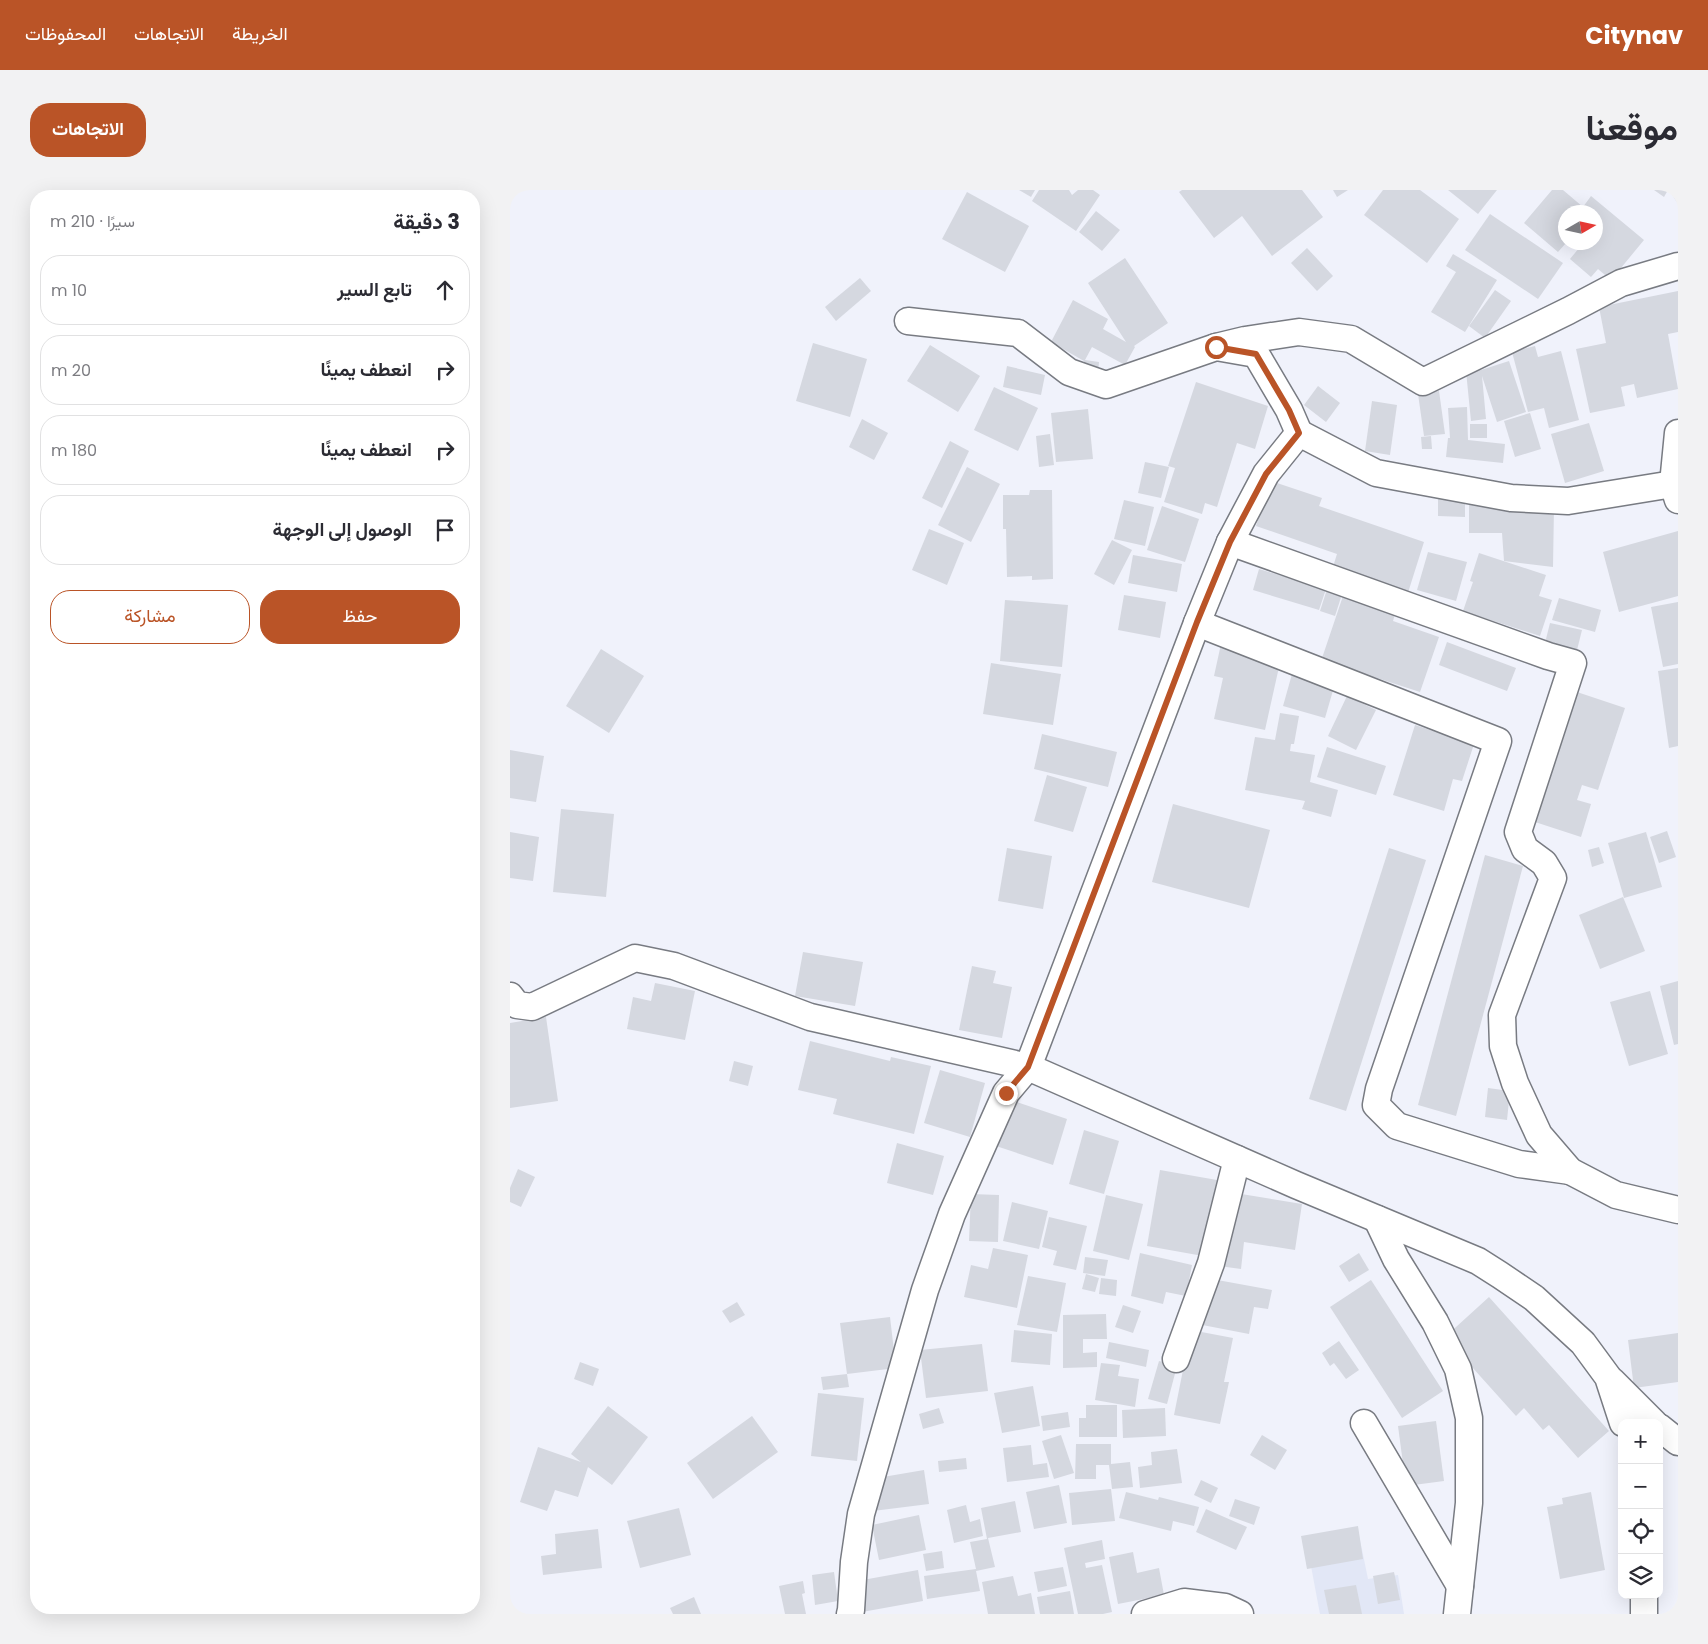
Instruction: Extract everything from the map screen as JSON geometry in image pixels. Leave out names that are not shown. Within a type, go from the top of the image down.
[{"type":"street","points":[[908,321],[1018,334],[1069,372],[1106,385],[1216,347],[1245,340],[1299,332],[1351,339],[1423,382],[1568,312],[1621,283],[1678,266]]},
{"type":"street","points":[[1216,347],[1256,354],[1289,410],[1299,433],[1376,473],[1511,498],[1568,501],[1676,492],[1678,433]]},
{"type":"street","points":[[850,1614],[854,1562],[861,1514],[925,1290],[952,1214],[1006,1093],[1028,1067],[1197,622],[1230,542],[1266,474],[1299,433]]},
{"type":"street","points":[[1230,542],[1538,653],[1573,663],[1518,832],[1525,849],[1544,863],[1553,878],[1502,1015],[1503,1046],[1515,1083],[1539,1135],[1570,1171]]},
{"type":"street","points":[[1197,622],[1498,741],[1379,1089],[1376,1105],[1397,1126],[1519,1164],[1570,1171],[1616,1195],[1678,1210]]},
{"type":"street","points":[[510,996],[517,1005],[532,1007],[635,958],[674,966],[810,1017],[1028,1067],[1237,1160],[1478,1261],[1534,1298],[1584,1343],[1608,1377],[1650,1419]]},
{"type":"street","points":[[1176,1359],[1211,1263],[1237,1160]]},
{"type":"street","points":[[1377,1219],[1396,1259],[1435,1322],[1458,1370],[1468,1418],[1469,1503],[1457,1614]]},
{"type":"street","points":[[1608,1377],[1622,1419]]},
{"type":"street","points":[[1364,1423],[1460,1586]]},
{"type":"street","points":[[1663,1430],[1678,1442]]},
{"type":"street","points":[[1644,1599],[1644,1614]]},
{"type":"street","points":[[1145,1614],[1184,1602],[1228,1612]]},
{"type":"shaded area","points":[[1359,1535],[1368,1579],[1398,1575],[1404,1614],[1320,1614],[1307,1545]]},
{"type":"building","points":[[1019,190],[1035,190],[1031,197]]},
{"type":"building","points":[[1039,190],[1069,190],[1072,195],[1078,190],[1093,190],[1100,195],[1076,231],[1032,201]]},
{"type":"building","points":[[1182,190],[1302,190],[1323,217],[1272,256],[1242,216],[1214,238],[1179,192]]},
{"type":"building","points":[[1333,190],[1348,190],[1337,197]]},
{"type":"building","points":[[1383,190],[1420,190],[1459,219],[1427,263],[1364,215]]},
{"type":"building","points":[[1448,190],[1497,190],[1478,214]]},
{"type":"building","points":[[1552,190],[1563,190],[1581,205],[1558,205],[1558,250],[1560,250],[1558,252],[1524,223]]},
{"type":"building","points":[[1654,190],[1668,190],[1664,197]]},
{"type":"building","points":[[1678,190],[1678,204],[1671,193]]},
{"type":"building","points":[[967,192],[1029,226],[1005,272],[942,239]]},
{"type":"building","points":[[1591,196],[1602,205],[1584,205]]},
{"type":"building","points":[[1603,206],[1644,240],[1611,280],[1598,269],[1591,277],[1570,259],[1577,250],[1603,250]]},
{"type":"building","points":[[1096,211],[1120,230],[1102,251],[1079,232]]},
{"type":"building","points":[[1490,214],[1563,263],[1538,299],[1465,250]]},
{"type":"building","points":[[1307,248],[1333,276],[1317,291],[1291,263]]},
{"type":"building","points":[[1453,254],[1497,280],[1465,332],[1431,312],[1456,272],[1446,266]]},
{"type":"building","points":[[1125,258],[1168,323],[1134,346],[1125,365],[1092,347],[1085,360],[1099,362],[1098,375],[1083,373],[1084,361],[1051,342],[1073,300],[1108,319],[1103,329],[1126,342],[1088,283]]},
{"type":"building","points":[[860,278],[871,291],[836,321],[825,307]]},
{"type":"building","points":[[1495,290],[1511,301],[1485,338],[1469,326]]},
{"type":"building","points":[[1678,291],[1678,332],[1668,334],[1678,389],[1637,398],[1634,384],[1621,387],[1625,406],[1590,413],[1576,349],[1606,343],[1599,307]]},
{"type":"building","points":[[813,343],[867,359],[850,417],[796,401]]},
{"type":"building","points":[[930,345],[980,376],[958,412],[907,381]]},
{"type":"building","points":[[1535,346],[1538,357],[1561,351],[1579,420],[1549,428],[1544,408],[1528,412],[1512,352]]},
{"type":"building","points":[[1509,361],[1526,412],[1497,422],[1482,376],[1486,419],[1471,421],[1466,371],[1481,370]]},
{"type":"building","points":[[1007,366],[1045,375],[1041,395],[1003,387]]},
{"type":"building","points":[[1196,382],[1268,406],[1255,449],[1237,443],[1217,507],[1205,503],[1202,514],[1164,502],[1175,468],[1168,466]]},
{"type":"building","points":[[1318,386],[1340,403],[1326,422],[1304,405]]},
{"type":"building","points":[[994,387],[1038,408],[1018,451],[974,430]]},
{"type":"building","points":[[1439,391],[1445,434],[1424,436],[1418,394]]},
{"type":"building","points":[[1372,401],[1397,405],[1390,455],[1365,451]]},
{"type":"building","points":[[1467,407],[1468,440],[1505,444],[1503,463],[1446,457],[1448,438],[1450,438],[1448,408]]},
{"type":"building","points":[[1088,409],[1093,459],[1056,462],[1051,413]]},
{"type":"building","points":[[1530,413],[1541,449],[1515,457],[1504,421]]},
{"type":"building","points":[[862,419],[888,433],[874,460],[849,447]]},
{"type":"building","points":[[1589,423],[1604,471],[1565,483],[1551,434]]},
{"type":"building","points":[[1470,424],[1487,424],[1487,438],[1470,438]]},
{"type":"building","points":[[1050,434],[1054,465],[1039,467],[1036,436]]},
{"type":"building","points":[[1431,436],[1432,449],[1422,449],[1421,437]]},
{"type":"building","points":[[950,441],[969,451],[942,508],[922,498]]},
{"type":"building","points":[[1145,462],[1169,467],[1161,498],[1138,493]]},
{"type":"building","points":[[967,467],[1000,484],[971,542],[938,525]]},
{"type":"building","points":[[1271,481],[1322,498],[1319,506],[1424,542],[1406,599],[1331,573],[1337,554],[1256,526]]},
{"type":"building","points":[[1030,490],[1052,490],[1053,579],[1032,580],[1032,576],[1007,577],[1006,529],[1003,529],[1003,495],[1029,495]]},
{"type":"building","points":[[1438,494],[1483,495],[1483,506],[1554,507],[1553,567],[1504,561],[1502,533],[1469,533],[1469,501],[1465,501],[1465,517],[1438,516]]},
{"type":"building","points":[[1124,500],[1154,507],[1145,546],[1114,539]]},
{"type":"building","points":[[1162,506],[1199,519],[1185,562],[1147,550]]},
{"type":"building","points":[[929,529],[964,543],[947,585],[912,570]]},
{"type":"building","points":[[1678,531],[1678,596],[1619,612],[1603,552]]},
{"type":"building","points":[[1112,540],[1132,550],[1114,585],[1094,574]]},
{"type":"building","points":[[1428,552],[1467,562],[1456,601],[1417,590]]},
{"type":"building","points":[[1479,553],[1546,575],[1539,596],[1552,600],[1540,636],[1463,611],[1473,582],[1470,581]]},
{"type":"building","points":[[1133,555],[1182,564],[1177,592],[1128,583]]},
{"type":"building","points":[[1259,569],[1326,589],[1319,610],[1253,590]]},
{"type":"building","points":[[1329,583],[1344,588],[1335,616],[1320,611]]},
{"type":"building","points":[[1124,595],[1166,602],[1160,638],[1118,630]]},
{"type":"building","points":[[1343,596],[1395,614],[1393,621],[1439,637],[1420,692],[1374,677],[1372,682],[1320,664]]},
{"type":"building","points":[[1559,598],[1601,610],[1595,632],[1552,620]]},
{"type":"building","points":[[1005,600],[1068,605],[1062,667],[1000,661]]},
{"type":"building","points":[[1678,602],[1678,664],[1663,667],[1651,607]]},
{"type":"building","points":[[1550,623],[1582,630],[1577,650],[1545,643]]},
{"type":"building","points":[[1447,642],[1516,668],[1507,691],[1439,665]]},
{"type":"building","points":[[1221,644],[1281,658],[1265,730],[1214,719],[1223,678],[1214,676]]},
{"type":"building","points":[[601,649],[644,676],[609,733],[566,706]]},
{"type":"building","points":[[991,663],[1061,674],[1053,725],[983,714]]},
{"type":"building","points":[[1678,668],[1678,746],[1669,748],[1658,671]]},
{"type":"building","points":[[1292,674],[1334,687],[1325,718],[1283,706]]},
{"type":"building","points":[[1577,692],[1625,708],[1598,790],[1582,785],[1577,800],[1591,804],[1581,837],[1535,822]]},
{"type":"building","points":[[1347,696],[1376,710],[1356,750],[1328,736]]},
{"type":"building","points":[[1280,713],[1299,716],[1294,744],[1291,744],[1290,751],[1315,755],[1310,782],[1338,790],[1331,817],[1302,809],[1305,801],[1245,790],[1255,737],[1275,740]]},
{"type":"building","points":[[1415,725],[1474,744],[1462,781],[1453,779],[1444,811],[1393,795]]},
{"type":"building","points":[[1042,734],[1117,752],[1108,787],[1034,769]]},
{"type":"building","points":[[1327,747],[1386,766],[1376,795],[1317,777]]},
{"type":"building","points":[[510,750],[544,756],[536,802],[510,798]]},
{"type":"building","points":[[1047,775],[1087,787],[1073,832],[1034,821]]},
{"type":"building","points":[[1173,804],[1270,830],[1249,908],[1152,882]]},
{"type":"building","points":[[561,809],[614,814],[606,897],[553,892]]},
{"type":"building","points":[[1667,831],[1676,857],[1659,863],[1650,837]]},
{"type":"building","points":[[510,832],[539,837],[533,881],[510,878]]},
{"type":"building","points":[[1646,832],[1662,887],[1624,898],[1608,843]]},
{"type":"building","points":[[1599,847],[1604,863],[1592,867],[1588,850]]},
{"type":"building","points":[[1007,848],[1052,856],[1043,909],[998,901]]},
{"type":"building","points":[[1389,848],[1426,860],[1346,1111],[1309,1099]]},
{"type":"building","points":[[1485,855],[1523,866],[1456,1116],[1418,1105]]},
{"type":"building","points":[[1623,897],[1645,951],[1600,969],[1579,915]]},
{"type":"building","points":[[803,952],[863,962],[855,1006],[795,996]]},
{"type":"building","points":[[972,966],[996,971],[993,983],[1012,987],[1002,1038],[959,1030]]},
{"type":"building","points":[[1678,981],[1678,1044],[1674,1045],[1660,986]]},
{"type":"building","points":[[655,983],[695,991],[685,1040],[627,1029],[633,997],[651,1001]]},
{"type":"building","points":[[1650,991],[1668,1054],[1629,1066],[1610,1002]]},
{"type":"building","points":[[546,1017],[558,1101],[510,1108],[510,1023]]},
{"type":"building","points":[[810,1041],[890,1061],[891,1057],[931,1066],[914,1134],[833,1114],[837,1099],[798,1090]]},
{"type":"building","points":[[734,1061],[753,1066],[748,1086],[729,1081]]},
{"type":"building","points":[[940,1070],[985,1083],[970,1137],[924,1123]]},
{"type":"building","points":[[1488,1088],[1510,1091],[1507,1120],[1485,1117]]},
{"type":"building","points":[[1008,1099],[1067,1119],[1053,1165],[993,1145]]},
{"type":"building","points":[[1084,1130],[1119,1141],[1104,1194],[1069,1184]]},
{"type":"building","points":[[897,1143],[944,1156],[933,1195],[887,1183]]},
{"type":"building","points":[[518,1169],[535,1177],[521,1207],[510,1202],[510,1188]]},
{"type":"building","points":[[1160,1170],[1217,1180],[1203,1256],[1147,1246]]},
{"type":"building","points":[[1229,1192],[1302,1204],[1295,1250],[1244,1242],[1241,1269],[1219,1266]]},
{"type":"building","points":[[971,1194],[999,1195],[998,1242],[969,1241]]},
{"type":"building","points":[[1106,1195],[1143,1204],[1129,1260],[1093,1251]]},
{"type":"building","points":[[1012,1202],[1048,1211],[1039,1249],[1003,1241]]},
{"type":"building","points":[[1049,1217],[1087,1226],[1076,1270],[1053,1265],[1057,1251],[1042,1247]]},
{"type":"building","points":[[993,1248],[1028,1255],[1017,1308],[964,1297],[971,1265],[988,1269]]},
{"type":"building","points":[[1140,1253],[1192,1265],[1186,1296],[1166,1292],[1163,1304],[1131,1296]]},
{"type":"building","points":[[1359,1253],[1369,1270],[1349,1282],[1339,1266]]},
{"type":"building","points":[[1085,1257],[1108,1260],[1105,1276],[1083,1273]]},
{"type":"building","points":[[1086,1274],[1099,1278],[1095,1292],[1082,1289]]},
{"type":"building","points":[[1028,1276],[1066,1283],[1057,1332],[1017,1325]]},
{"type":"building","points":[[1201,1277],[1272,1290],[1268,1309],[1254,1307],[1249,1334],[1192,1323]]},
{"type":"building","points":[[1101,1278],[1117,1280],[1116,1296],[1099,1294]]},
{"type":"building","points":[[1371,1280],[1443,1391],[1402,1418],[1330,1307]]},
{"type":"building","points":[[1489,1297],[1609,1431],[1578,1458],[1549,1425],[1543,1430],[1524,1408],[1516,1416],[1445,1337]]},
{"type":"building","points":[[737,1302],[745,1315],[730,1323],[722,1311]]},
{"type":"building","points":[[1123,1305],[1141,1311],[1133,1333],[1115,1327]]},
{"type":"building","points":[[1106,1314],[1107,1339],[1083,1339],[1083,1353],[1097,1352],[1097,1367],[1063,1368],[1063,1315]]},
{"type":"building","points":[[890,1317],[896,1368],[847,1374],[840,1323]]},
{"type":"building","points":[[1014,1330],[1052,1334],[1050,1365],[1011,1362]]},
{"type":"building","points":[[1191,1330],[1233,1338],[1224,1382],[1229,1382],[1220,1424],[1174,1415]]},
{"type":"building","points":[[1678,1333],[1678,1382],[1634,1388],[1628,1340]]},
{"type":"building","points":[[1339,1341],[1359,1370],[1346,1379],[1334,1363],[1330,1366],[1322,1353]]},
{"type":"building","points":[[1109,1342],[1149,1350],[1146,1367],[1106,1358]]},
{"type":"building","points":[[982,1344],[988,1391],[926,1398],[920,1350]]},
{"type":"building","points":[[1159,1361],[1177,1366],[1167,1404],[1148,1399]]},
{"type":"building","points":[[580,1362],[599,1369],[593,1386],[574,1379]]},
{"type":"building","points":[[1101,1363],[1120,1365],[1118,1376],[1139,1379],[1135,1407],[1095,1400]]},
{"type":"building","points":[[847,1374],[849,1387],[823,1390],[821,1377]]},
{"type":"building","points":[[1033,1386],[1040,1426],[1002,1433],[994,1393]]},
{"type":"building","points":[[818,1393],[864,1398],[857,1461],[811,1456]]},
{"type":"building","points":[[1086,1405],[1117,1405],[1117,1437],[1079,1437],[1079,1418],[1086,1418]]},
{"type":"building","points":[[608,1406],[648,1437],[612,1485],[588,1467],[578,1497],[555,1490],[547,1511],[520,1502],[538,1447],[581,1462],[571,1454]]},
{"type":"building","points":[[939,1408],[944,1423],[923,1429],[919,1414]]},
{"type":"building","points":[[1165,1408],[1166,1436],[1123,1438],[1122,1410]]},
{"type":"building","points":[[1068,1412],[1070,1427],[1043,1431],[1041,1416]]},
{"type":"building","points":[[752,1416],[778,1452],[713,1499],[687,1463]]},
{"type":"building","points":[[1436,1421],[1444,1481],[1406,1486],[1398,1426]]},
{"type":"building","points":[[1061,1435],[1074,1473],[1054,1479],[1042,1441]]},
{"type":"building","points":[[1262,1435],[1287,1450],[1275,1470],[1250,1455]]},
{"type":"building","points":[[1076,1444],[1111,1444],[1111,1464],[1130,1462],[1133,1487],[1112,1489],[1109,1465],[1096,1465],[1096,1479],[1075,1479]]},
{"type":"building","points":[[1031,1445],[1033,1465],[1047,1463],[1049,1477],[1007,1482],[1003,1448]]},
{"type":"building","points":[[1177,1449],[1182,1483],[1140,1488],[1138,1467],[1152,1465],[1151,1452]]},
{"type":"building","points":[[966,1458],[967,1469],[939,1472],[938,1461]]},
{"type":"building","points":[[924,1470],[929,1504],[873,1511],[877,1478]]},
{"type":"building","points":[[1201,1480],[1218,1488],[1211,1503],[1194,1495]]},
{"type":"building","points":[[1059,1485],[1067,1523],[1034,1529],[1026,1492]]},
{"type":"building","points":[[1111,1489],[1115,1521],[1072,1525],[1069,1493]]},
{"type":"building","points":[[1126,1492],[1158,1500],[1159,1497],[1199,1507],[1194,1526],[1173,1521],[1171,1531],[1119,1518]]},
{"type":"building","points":[[1591,1492],[1605,1570],[1560,1579],[1547,1507],[1563,1504],[1562,1498]]},
{"type":"building","points":[[1235,1499],[1260,1507],[1254,1525],[1229,1516]]},
{"type":"building","points":[[1015,1501],[1021,1532],[988,1538],[995,1567],[976,1571],[980,1591],[927,1599],[924,1576],[976,1569],[970,1542],[987,1539],[981,1508]]},
{"type":"building","points":[[966,1505],[970,1522],[980,1519],[983,1536],[954,1543],[947,1510]]},
{"type":"building","points":[[679,1508],[691,1555],[640,1568],[627,1521]]},
{"type":"building","points":[[1206,1509],[1247,1527],[1236,1550],[1196,1532]]},
{"type":"building","points":[[919,1515],[926,1550],[879,1560],[872,1525]]},
{"type":"building","points":[[1358,1526],[1363,1559],[1307,1569],[1301,1536]]},
{"type":"building","points":[[598,1529],[602,1568],[543,1575],[541,1556],[556,1554],[555,1534]]},
{"type":"building","points":[[1102,1540],[1105,1559],[1085,1563],[1086,1568],[1102,1565],[1112,1612],[1078,1614],[1064,1548]]},
{"type":"building","points":[[942,1551],[944,1568],[926,1571],[923,1554]]},
{"type":"building","points":[[1133,1552],[1137,1573],[1159,1568],[1164,1595],[1118,1604],[1109,1557]]},
{"type":"building","points":[[1063,1567],[1067,1586],[1038,1592],[1034,1572]]},
{"type":"building","points":[[918,1570],[923,1601],[862,1612],[857,1581]]},
{"type":"building","points":[[834,1572],[838,1601],[815,1605],[812,1575]]},
{"type":"building","points":[[1394,1572],[1400,1600],[1378,1604],[1373,1576]]},
{"type":"building","points":[[1013,1576],[1018,1596],[1031,1593],[1035,1614],[988,1614],[982,1582]]},
{"type":"building","points":[[803,1581],[805,1593],[802,1594],[806,1614],[785,1614],[779,1586]]},
{"type":"building","points":[[1356,1585],[1362,1614],[1329,1614],[1324,1590]]},
{"type":"building","points":[[1070,1591],[1074,1614],[1040,1614],[1037,1597]]},
{"type":"building","points":[[694,1597],[701,1614],[673,1614],[670,1608]]},
{"type":"route","points":[[1006,1093],[1028,1067],[1197,622],[1230,542],[1266,474],[1299,433],[1289,410],[1256,354],[1216,347]]}]
